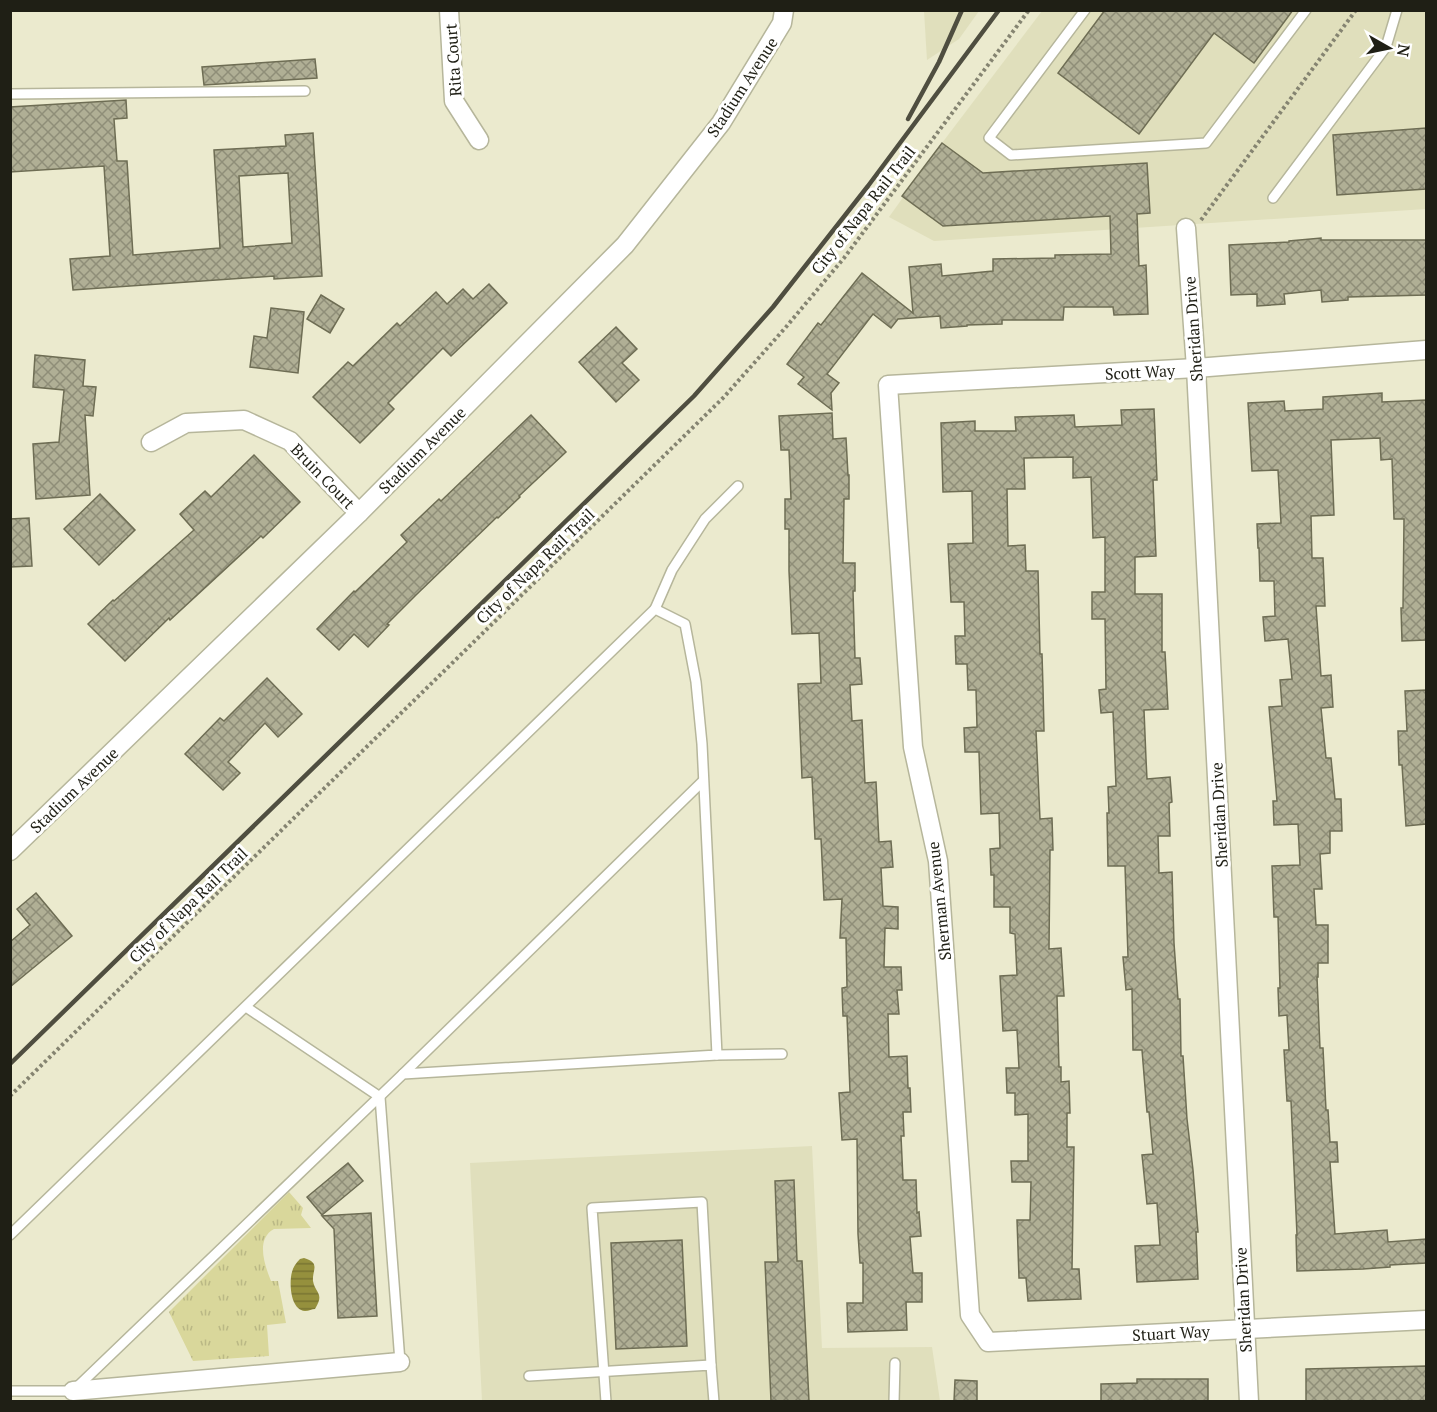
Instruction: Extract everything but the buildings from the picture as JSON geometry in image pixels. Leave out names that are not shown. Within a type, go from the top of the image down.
[{"type":"street","name":"Rita Court","points":[[449,10],[454,100],[479,140]]},
{"type":"street","name":"Stadium Avenue","points":[[10,851],[359,513],[625,245],[721,123],[783,23],[784,10]]},
{"type":"street","name":"Sheridan Drive","points":[[1186,228],[1196,368],[1249,1401]]},
{"type":"street","name":"Scott Way","points":[[888,385],[1196,368],[1426,350]]},
{"type":"street","name":"Sherman Avenue","points":[[888,385],[913,747],[938,861],[970,1315],[988,1342]]},
{"type":"street","name":"Bruin Court","points":[[151,442],[186,423],[244,420],[290,441],[359,513]]},
{"type":"street","name":"Stuart Way","points":[[988,1342],[1426,1320]]},
{"type":"street","points":[[73,1391],[400,1362]]},
{"type":"lane","points":[[1085,10],[989,138],[1011,155],[1206,143],[1306,10]]},
{"type":"lane","points":[[1272,198],[1386,47],[1397,10]]},
{"type":"lane","points":[[10,94],[304,91]]},
{"type":"lane","points":[[10,1235],[655,609],[672,570],[705,519],[738,486]]},
{"type":"lane","points":[[655,609],[685,624],[696,682],[702,744],[717,1055]]},
{"type":"lane","points":[[10,1391],[73,1391],[380,1097],[703,782]]},
{"type":"lane","points":[[246,1006],[380,1097]]},
{"type":"lane","points":[[403,1074],[717,1055],[783,1054]]},
{"type":"lane","points":[[380,1097],[400,1362]]},
{"type":"lane","points":[[606,1401],[592,1208],[702,1202],[714,1401]]},
{"type":"lane","points":[[894,1401],[895,1363]]},
{"type":"lane","points":[[529,1376],[711,1365]]},
{"type":"path","name":"City of Napa Rail Trail","points":[[10,1096],[724,397],[844,258],[1029,10]]},
{"type":"path","points":[[1186,228],[1196,227],[1356,10]]},
{"type":"shaded area","points":[[924,10],[979,11],[959,39],[927,60]]},
{"type":"shaded area","points":[[1042,11],[1426,11],[1426,209],[934,241],[889,217]]},
{"type":"shaded area","points":[[812,1146],[822,1348],[932,1347],[940,1401],[482,1401],[470,1163]]},
{"type":"shaded area","points":[[304,1258],[314,1265],[313,1281],[319,1296],[315,1309],[305,1311],[296,1306],[291,1282],[294,1267],[300,1259]]},
{"type":"green space","points":[[289,1192],[303,1208],[301,1215],[311,1228],[274,1229],[265,1239],[264,1261],[271,1281],[278,1281],[286,1323],[267,1325],[269,1356],[193,1361],[169,1312]]},
{"type":"railway","points":[[908,119],[939,62],[962,10]]},
{"type":"railway","points":[[10,1064],[694,396],[773,307],[868,186],[999,10]]}]
